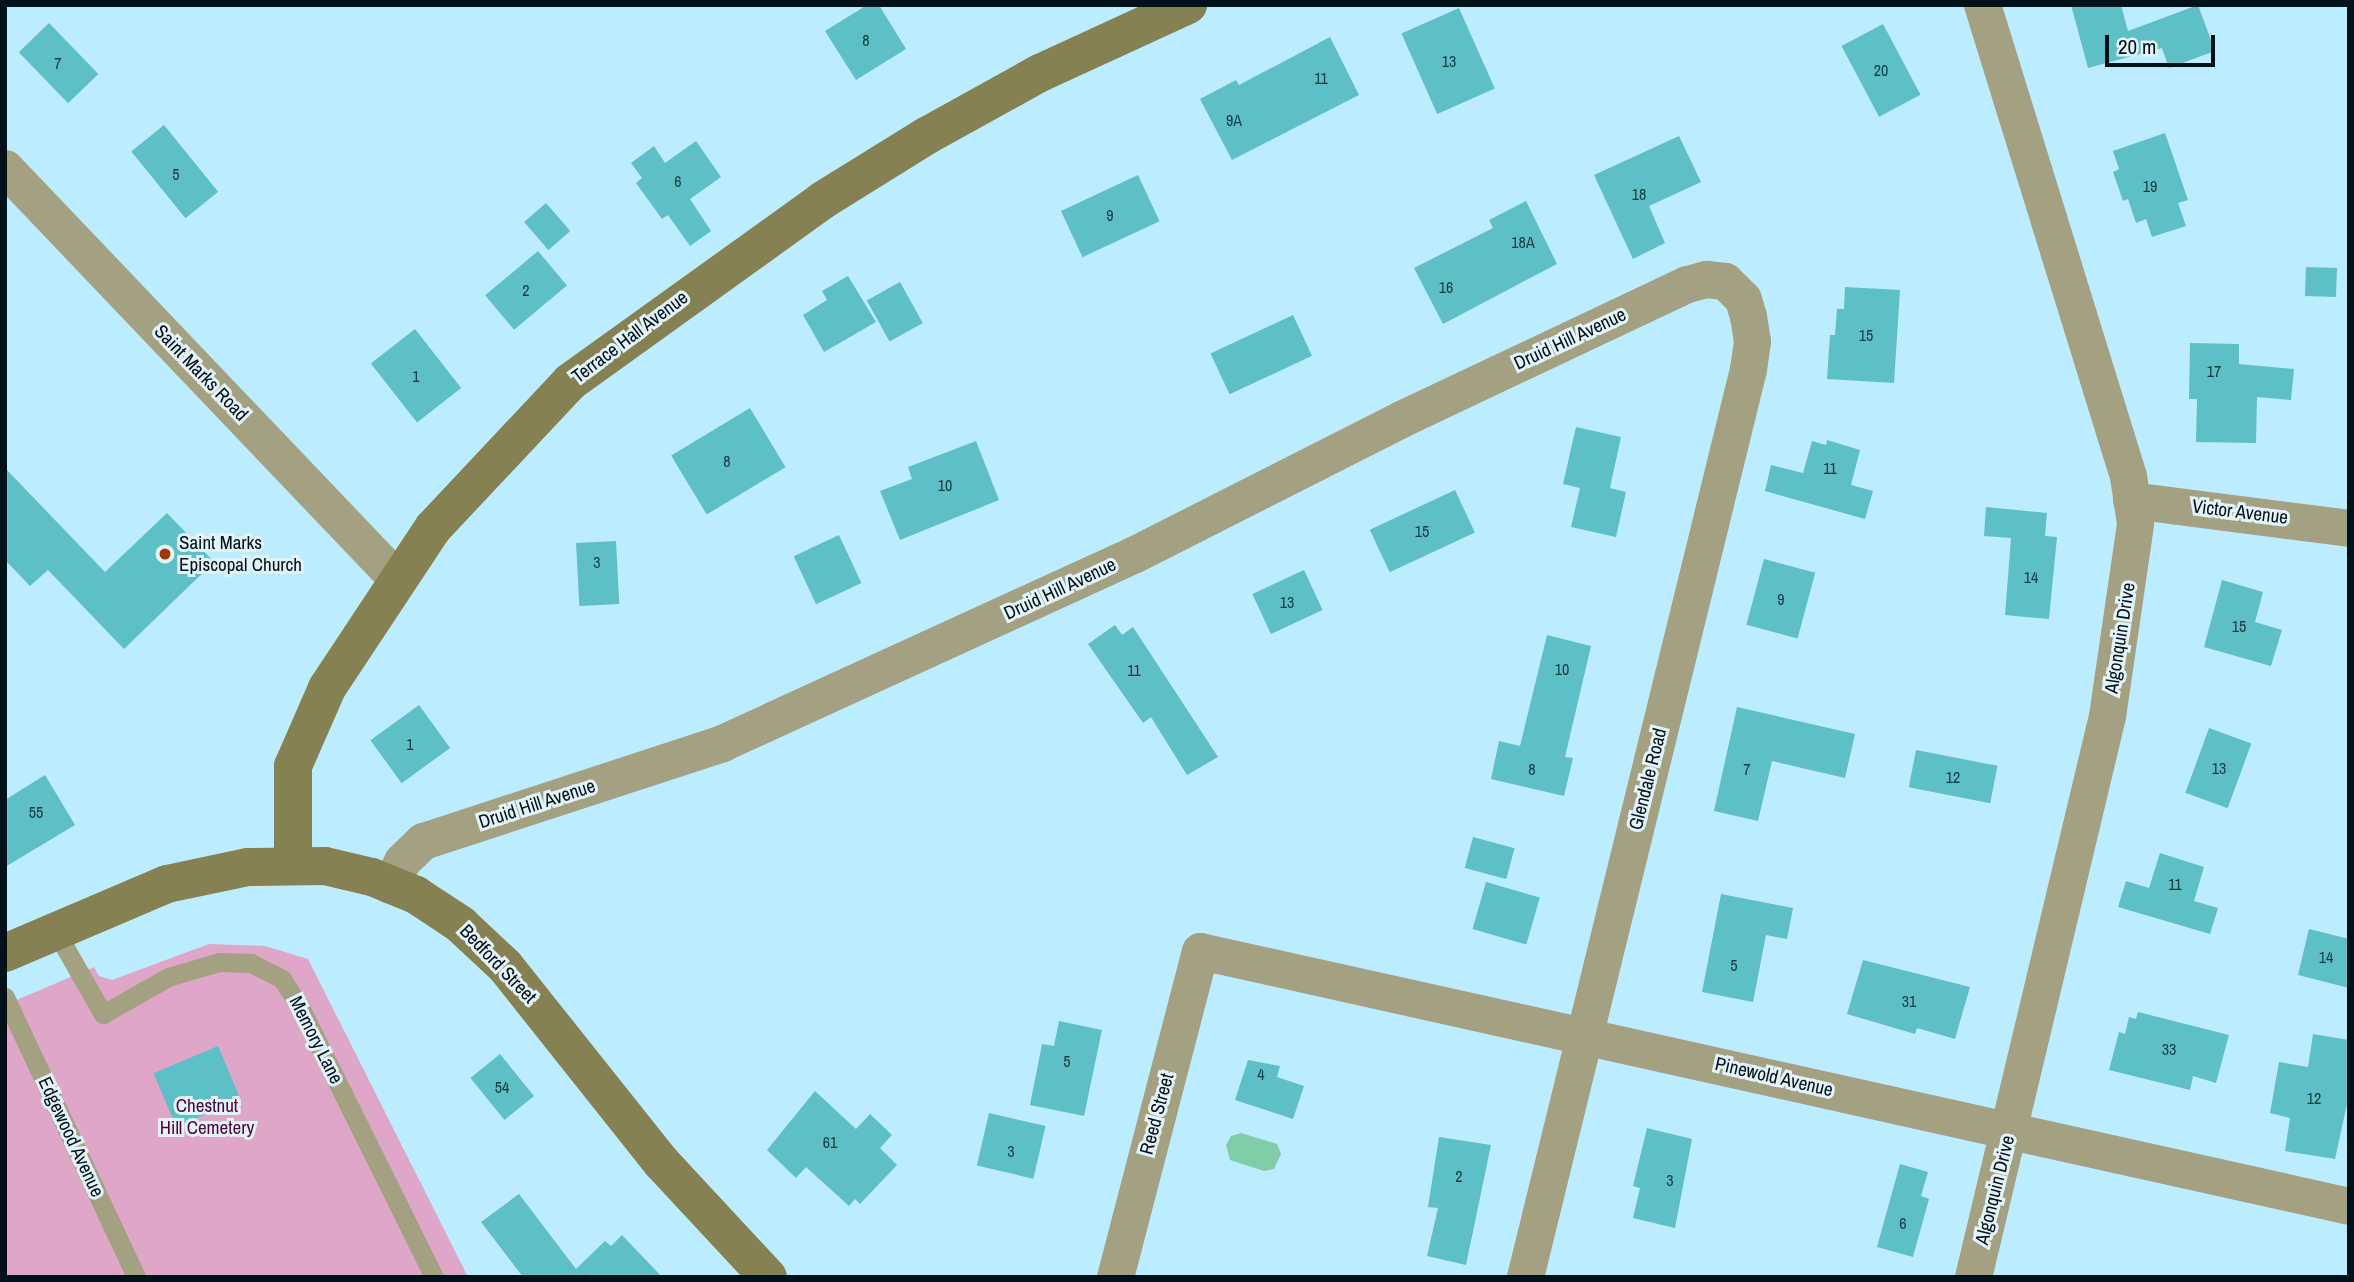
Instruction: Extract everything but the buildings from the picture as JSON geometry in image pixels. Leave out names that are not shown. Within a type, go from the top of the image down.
[{"type":"main road","name":"Terrace Hall Avenue","points":[[293,863],[292,775],[300,745],[327,688],[433,528],[495,457],[570,382],[656,316],[823,200],[928,135],[1040,73],[1188,5]]},
{"type":"main road","name":"Bedford Street","points":[[5,953],[167,884],[211,872],[293,863],[353,872],[390,885],[438,907],[505,966],[661,1162],[768,1277]]},
{"type":"street","name":"Algonquin Drive","points":[[1973,1277],[2107,716],[2129,588],[2135,523],[2128,476],[1982,5]]},
{"type":"street","name":"Saint Marks Road","points":[[5,168],[397,579]]},
{"type":"street","name":"Druid Hill Avenue","points":[[390,885],[402,862],[423,841],[722,743],[1135,554],[1401,419],[1687,284],[1706,279],[1731,285]]},
{"type":"street","name":"Glendale Road","points":[[1525,1277],[1748,369],[1752,341],[1748,316],[1743,299],[1731,285]]},
{"type":"street","name":"Victor Avenue","points":[[2131,500],[2349,528]]},
{"type":"street","name":"Pinewold Avenue","points":[[1200,951],[2349,1206]]},
{"type":"street","name":"Reed Street","points":[[1115,1277],[1200,951]]},
{"type":"lane","name":"Memory Lane","points":[[55,930],[103,1014],[168,977],[201,966],[239,962],[273,972],[300,1007],[434,1277]]},
{"type":"lane","name":"Edgewood Avenue","points":[[5,997],[136,1277]]},
{"type":"green space","name":"Chestnut Hill Cemetery","points":[[209,944],[265,946],[308,959],[468,1277],[5,1277],[5,1005],[94,967],[99,976],[112,980]]},
{"type":"shaded area","points":[[1241,1133],[1277,1144],[1281,1154],[1274,1169],[1264,1171],[1230,1160],[1226,1145],[1231,1136]]},
{"type":"place","name":"Saint Marks Episcopal Church","points":[[165,554]]}]
